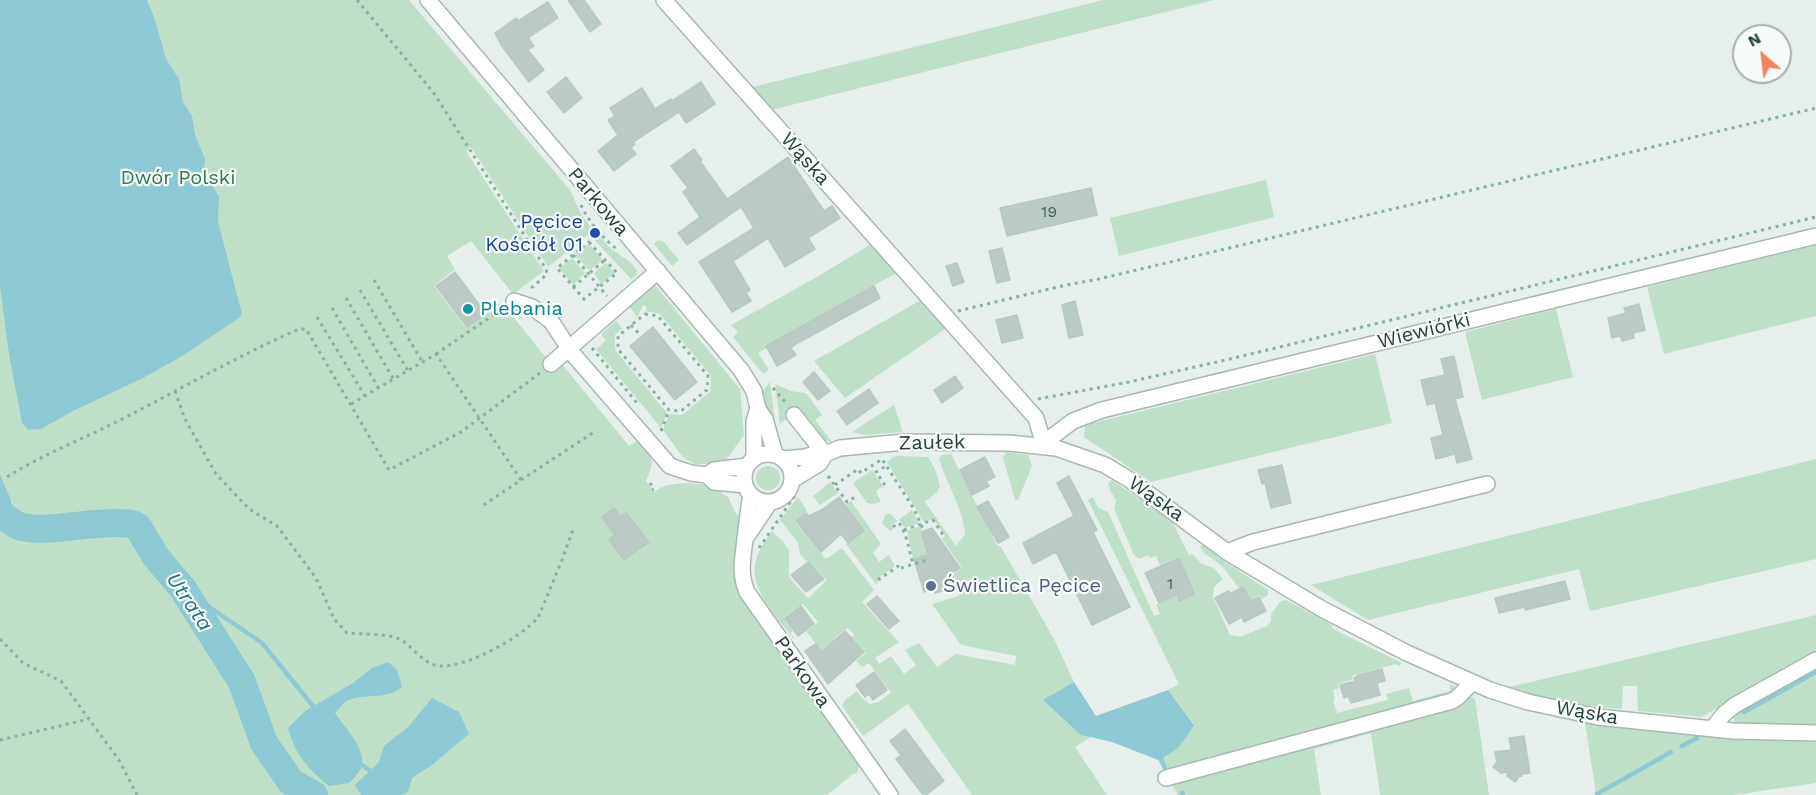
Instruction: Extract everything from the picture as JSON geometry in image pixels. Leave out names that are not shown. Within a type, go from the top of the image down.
[{"type":"street","name":"Parkowa","points":[[428,0],[744,374],[754,391],[758,409],[765,419],[780,457]]},
{"type":"street","name":"Wąska","points":[[664,0],[1024,404],[1038,422],[1041,445],[1056,447],[1105,465],[1150,494],[1227,552],[1322,609],[1407,653],[1472,683],[1508,696],[1572,712],[1619,719],[1712,729],[1816,734]]},
{"type":"street","name":"Wiewiórki","points":[[1041,445],[1073,421],[1102,410],[1816,236]]},
{"type":"street","points":[[551,364],[658,271]]},
{"type":"street","points":[[514,301],[526,304],[548,317],[569,348],[668,465],[678,470],[707,475],[714,482],[748,490]]},
{"type":"street","name":"Parkowa","points":[[750,462],[754,421],[758,409]]},
{"type":"street","points":[[794,415],[825,454]]},
{"type":"street","name":"Zaułek","points":[[780,457],[805,457],[847,447],[905,442],[1041,445]]},
{"type":"street","points":[[707,475],[714,470],[750,462],[765,453],[780,457],[790,468],[796,485],[777,500],[770,502],[756,499],[748,490],[744,474],[750,462]]},
{"type":"street","name":"Zaułek","points":[[796,485],[820,463],[825,454]]},
{"type":"street","points":[[1227,552],[1253,542],[1487,484]]},
{"type":"street","name":"Parkowa","points":[[748,490],[742,572],[750,597],[890,795]]},
{"type":"street","name":"Parkowa","points":[[746,539],[770,502]]},
{"type":"street","points":[[1712,729],[1735,705],[1816,660]]},
{"type":"street","points":[[1166,778],[1452,701],[1472,683]]},
{"type":"path","points":[[351,404],[423,363],[514,301],[546,274],[546,269],[433,92],[357,0]]},
{"type":"path","points":[[946,318],[961,309],[987,302],[1109,277],[1816,108]]},
{"type":"path","points":[[1024,404],[1041,398],[1129,382],[1426,313],[1816,218]]},
{"type":"path","points":[[589,242],[605,260],[617,273],[584,299],[557,268],[589,242]]},
{"type":"path","points":[[573,255],[616,306]]},
{"type":"path","points":[[573,287],[605,260]]},
{"type":"path","points":[[374,280],[423,363]]},
{"type":"path","points":[[360,290],[408,371]]},
{"type":"path","points":[[346,298],[394,380]]},
{"type":"path","points":[[332,308],[379,388]]},
{"type":"path","points":[[645,314],[658,316],[708,376],[707,390],[681,411],[669,410],[618,349],[618,336],[645,314]]},
{"type":"path","points":[[318,317],[365,396]]},
{"type":"path","points":[[632,325],[641,336]]},
{"type":"path","points":[[7,477],[39,457],[124,418],[255,348],[299,329],[306,329],[389,470],[461,432],[551,364]]},
{"type":"path","points":[[592,349],[638,404]]},
{"type":"path","points":[[436,354],[521,480]]},
{"type":"path","points":[[773,388],[794,415]]},
{"type":"path","points":[[175,391],[185,419],[216,474],[249,509],[278,526],[316,578],[334,619],[347,633],[396,637],[430,663],[440,666],[466,661],[494,650],[531,626],[538,618],[574,527]]},
{"type":"path","points":[[665,436],[661,431],[669,410]]},
{"type":"path","points":[[481,507],[594,432]]},
{"type":"path","points":[[835,485],[858,468],[861,473],[882,459],[924,531]]},
{"type":"path","points":[[885,484],[876,472],[886,466]]},
{"type":"path","points":[[826,473],[847,502],[855,497]]},
{"type":"path","points":[[650,483],[654,489],[652,490]]},
{"type":"path","points":[[756,552],[796,485]]},
{"type":"path","points":[[904,530],[933,520],[944,536]]},
{"type":"path","points":[[895,527],[899,523],[904,530],[913,564]]},
{"type":"path","points":[[878,580],[901,566],[930,559]]},
{"type":"path","points":[[0,639],[23,663],[61,681],[119,760],[137,795]]},
{"type":"path","points":[[0,740],[88,719]]},
{"type":"green space","name":"Dwór Polski","points":[[0,0],[409,0],[570,190],[582,216],[592,228],[589,230],[596,239],[600,236],[610,248],[637,270],[636,275],[631,279],[589,234],[548,267],[471,147],[466,151],[544,271],[513,294],[471,241],[447,256],[455,269],[434,286],[466,328],[502,303],[555,369],[562,364],[629,446],[639,439],[651,458],[651,468],[646,481],[654,492],[678,484],[722,486],[722,494],[728,497],[736,514],[741,515],[735,567],[742,598],[859,765],[857,773],[827,795],[0,795],[0,519],[8,523],[15,521],[11,500],[0,474]]},
{"type":"green space","points":[[1103,0],[1214,0],[771,110],[749,88]]},
{"type":"green space","points":[[1266,180],[1274,217],[1119,256],[1110,218]]},
{"type":"green space","points":[[658,240],[664,242],[679,260],[672,266],[654,244]]},
{"type":"green space","points":[[873,243],[898,272],[766,346],[767,348],[758,353],[769,370],[763,374],[733,337],[738,332],[731,325]]},
{"type":"green space","points":[[589,244],[603,260],[590,270],[575,255]]},
{"type":"green space","points":[[1816,245],[1816,316],[1664,354],[1647,287]]},
{"type":"green space","points":[[572,258],[585,273],[573,285],[559,268]]},
{"type":"green space","points":[[606,263],[615,273],[601,284],[594,273]]},
{"type":"green space","points":[[655,285],[740,389],[744,435],[723,464],[694,464],[682,456],[663,430],[669,414],[682,415],[710,392],[711,376],[660,314],[646,311],[647,307],[643,305],[637,317],[629,306]]},
{"type":"green space","points":[[921,300],[948,327],[845,398],[814,361]]},
{"type":"green space","points":[[1556,309],[1573,377],[1482,400],[1465,332]]},
{"type":"green space","points":[[616,321],[622,329],[615,335],[615,350],[667,413],[661,428],[596,349],[606,341],[601,334]]},
{"type":"green space","points":[[1375,354],[1392,423],[1151,482],[1084,437],[1085,425]]},
{"type":"green space","points":[[770,382],[775,421],[774,432],[762,392]]},
{"type":"green space","points":[[775,384],[791,391],[806,393],[822,415],[815,420],[832,442],[824,440],[797,409],[780,424]]},
{"type":"green space","points":[[894,405],[903,432],[866,435],[852,432]]},
{"type":"green space","points":[[1006,452],[1028,455],[1032,466],[1018,500],[1015,500],[1003,458]]},
{"type":"green space","points":[[951,454],[997,545],[1001,547],[1054,639],[1074,682],[1044,700],[1091,737],[1075,747],[1107,795],[972,795],[908,704],[863,736],[842,706],[845,700],[857,691],[870,704],[878,702],[891,693],[869,663],[862,667],[856,661],[866,653],[852,637],[854,634],[847,628],[834,639],[844,650],[830,661],[806,631],[820,621],[818,622],[803,604],[784,617],[793,631],[790,633],[793,638],[772,612],[760,591],[754,570],[756,560],[772,531],[789,550],[789,577],[808,598],[827,580],[800,554],[798,542],[780,520],[798,497],[807,511],[795,522],[826,559],[842,548],[874,590],[862,602],[899,642],[875,658],[879,664],[891,656],[904,674],[916,665],[905,650],[919,643],[937,667],[956,654],[1015,665],[1016,656],[961,645],[932,604],[959,596],[954,574],[962,568],[942,539],[945,536],[933,519],[924,522],[887,462],[898,456],[928,457],[935,469],[940,486],[937,492],[925,502],[956,546],[965,534],[964,524],[939,458],[942,455]]},
{"type":"green space","points":[[1816,459],[1816,559],[1590,611],[1579,569],[1368,620],[1311,585]]},
{"type":"green space","points":[[768,466],[777,469],[780,478],[777,487],[768,490],[759,487],[756,478],[759,469]]},
{"type":"green space","points":[[872,470],[883,486],[876,491],[881,502],[874,504],[867,503],[853,483]]},
{"type":"green space","points":[[1112,480],[1172,521],[1189,555],[1192,554],[1202,564],[1214,568],[1223,579],[1214,587],[1213,597],[1230,635],[1240,637],[1267,626],[1271,621],[1271,614],[1281,601],[1286,600],[1331,624],[1333,629],[1402,663],[1399,666],[1395,664],[1352,676],[1353,679],[1338,684],[1339,688],[1333,690],[1337,713],[1388,700],[1386,694],[1409,688],[1413,701],[1450,691],[1450,684],[1475,699],[1489,795],[1380,795],[1371,733],[1314,749],[1321,795],[1178,795],[1158,760],[1167,757],[1194,724],[1168,690],[1179,684],[1088,500],[1093,497],[1098,508],[1108,512],[1154,616],[1160,614],[1156,605],[1176,596],[1179,601],[1196,594],[1179,557],[1160,565],[1156,556],[1150,558],[1148,555],[1139,559],[1134,555],[1114,509],[1116,500],[1108,483]]},
{"type":"green space","points":[[830,482],[838,493],[820,505],[813,496]]},
{"type":"green space","points":[[851,501],[881,544],[873,553],[879,562],[889,555],[895,566],[877,579],[876,584],[846,544],[864,531],[846,505]]},
{"type":"green space","points":[[912,510],[919,523],[905,528],[899,520],[892,525],[893,529],[890,531],[882,523],[886,514],[891,514],[897,521]]},
{"type":"green space","points":[[921,526],[920,531],[927,555],[913,559],[907,531]]},
{"type":"green space","points":[[1204,545],[1219,558],[1268,590],[1268,595],[1262,599],[1259,595],[1251,600],[1243,586],[1239,588],[1222,566],[1203,552],[1200,546]]},
{"type":"green space","points":[[1816,615],[1816,655],[1701,717],[1638,711],[1637,686],[1623,686],[1622,709],[1584,706],[1501,689]]},
{"type":"green space","points":[[1816,666],[1816,726],[1735,722],[1733,716],[1736,710]]},
{"type":"green space","points":[[1585,722],[1647,730],[1816,742],[1816,783],[1734,795],[1596,795]]},
{"type":"water","points":[[0,0],[147,0],[166,59],[179,79],[183,102],[192,116],[195,135],[205,159],[204,171],[219,197],[218,222],[242,314],[184,355],[41,429],[28,430],[22,423],[9,354],[0,286]]},
{"type":"water","points":[[0,474],[11,500],[15,521],[8,524],[0,519]]},
{"type":"water","points":[[388,662],[397,670],[402,687],[388,694],[352,699],[344,703],[335,713],[358,746],[362,761],[360,770],[349,783],[329,786],[303,760],[288,728],[305,711],[353,683],[372,668]]},
{"type":"water","points":[[1074,682],[1096,716],[1168,690],[1194,725],[1175,750],[1158,760],[1112,742],[1081,735],[1043,700]]},
{"type":"water","points":[[432,698],[459,712],[469,734],[432,765],[412,778],[408,792],[401,795],[361,795],[355,785],[379,762],[384,746],[408,727]]},
{"type":"building","points":[[568,0],[584,0],[601,24],[590,32]]},
{"type":"building","points":[[548,2],[558,18],[528,38],[534,46],[528,50],[544,70],[529,82],[501,45],[495,33],[516,18],[518,21]]},
{"type":"building","points":[[566,77],[582,98],[564,113],[547,92]]},
{"type":"building","points":[[701,82],[715,104],[686,123],[679,112],[633,142],[635,144],[631,148],[636,154],[614,171],[598,151],[618,135],[608,120],[615,116],[610,108],[642,88],[655,109]]},
{"type":"building","points":[[694,149],[727,199],[788,157],[824,211],[832,206],[840,218],[808,238],[815,249],[785,267],[768,238],[733,261],[750,290],[746,293],[751,301],[732,312],[699,262],[754,228],[741,207],[687,245],[678,233],[700,217],[683,192],[688,188],[671,166]]},
{"type":"building","points":[[1091,188],[1097,215],[1007,236],[1000,208]]},
{"type":"building","points":[[1002,248],[1010,280],[997,283],[989,251]]},
{"type":"building","points":[[957,263],[964,282],[953,286],[946,266]]},
{"type":"building","points":[[455,272],[486,314],[467,327],[436,286]]},
{"type":"building","points":[[874,286],[880,298],[796,344],[791,348],[796,355],[777,366],[766,346]]},
{"type":"building","points":[[1075,301],[1083,335],[1069,338],[1062,305]]},
{"type":"building","points":[[1639,304],[1645,330],[1633,333],[1634,338],[1622,341],[1620,336],[1612,338],[1608,318],[1626,313],[1624,308]]},
{"type":"building","points":[[1017,315],[1023,338],[1002,343],[996,320]]},
{"type":"building","points":[[653,327],[697,382],[675,400],[630,346]]},
{"type":"building","points":[[1454,356],[1463,397],[1455,399],[1472,459],[1457,463],[1455,454],[1436,459],[1431,438],[1443,435],[1435,403],[1427,405],[1421,380],[1445,375],[1441,359]]},
{"type":"building","points":[[814,372],[830,391],[818,400],[803,382]]},
{"type":"building","points":[[955,376],[963,388],[942,403],[934,390]]},
{"type":"building","points":[[869,389],[878,403],[847,425],[837,411]]},
{"type":"building","points":[[985,457],[995,477],[986,481],[989,486],[972,495],[960,470]]},
{"type":"building","points":[[1282,465],[1291,503],[1271,508],[1265,483],[1262,484],[1258,470]]},
{"type":"building","points":[[1069,476],[1097,530],[1093,532],[1130,607],[1092,625],[1056,552],[1033,564],[1023,543],[1074,516],[1057,483]]},
{"type":"building","points":[[839,497],[864,531],[848,543],[841,534],[821,552],[796,521],[806,513],[809,516],[823,509]]},
{"type":"building","points":[[988,501],[1009,537],[998,543],[977,507]]},
{"type":"building","points":[[614,508],[621,517],[626,513],[649,542],[624,560],[609,540],[615,535],[602,517]]},
{"type":"building","points":[[932,528],[960,568],[952,573],[956,587],[935,593],[934,589],[924,592],[914,559],[928,555],[921,532]]},
{"type":"building","points":[[1179,558],[1195,594],[1179,601],[1177,595],[1159,603],[1145,573]]},
{"type":"building","points":[[808,562],[824,579],[806,592],[791,575]]},
{"type":"building","points":[[1565,581],[1570,599],[1525,610],[1525,607],[1499,613],[1495,598]]},
{"type":"building","points":[[1243,587],[1251,601],[1259,597],[1266,611],[1244,622],[1242,617],[1229,624],[1215,598]]},
{"type":"building","points":[[877,596],[899,621],[889,629],[867,604]]},
{"type":"building","points":[[801,606],[814,624],[798,636],[785,618]]},
{"type":"building","points":[[845,631],[864,652],[828,684],[805,651],[816,644],[822,652]]},
{"type":"building","points":[[1382,669],[1385,681],[1377,683],[1380,695],[1351,703],[1348,696],[1344,698],[1340,685],[1355,681],[1354,678],[1359,675]]},
{"type":"building","points":[[874,672],[887,690],[873,700],[869,694],[865,697],[856,685]]},
{"type":"building","points":[[905,729],[944,781],[926,795],[923,795],[896,759],[901,755],[890,741]]},
{"type":"building","points":[[1524,736],[1530,773],[1522,774],[1515,782],[1507,776],[1508,772],[1501,773],[1493,767],[1497,762],[1495,752],[1511,750],[1509,738]]},
{"type":"waterway","name":"Utrata","points":[[0,513],[16,525],[28,528],[116,523],[138,527],[156,557],[183,589],[242,682],[264,743],[291,782],[314,795]]},
{"type":"waterway","points":[[183,589],[262,643],[313,706]]},
{"type":"waterway","points":[[1744,712],[1816,672]]},
{"type":"waterway","points":[[1682,746],[1697,738]]},
{"type":"waterway","points":[[1597,794],[1671,752]]},
{"type":"waterway","points":[[1161,759],[1165,768]]},
{"type":"waterway","points":[[362,765],[369,770]]},
{"type":"place","name":"Pęcice Kościół 01","points":[[595,233]]},
{"type":"place","name":"Plebania","points":[[468,309]]},
{"type":"place","name":"Świetlica Pęcice","points":[[931,586]]}]
